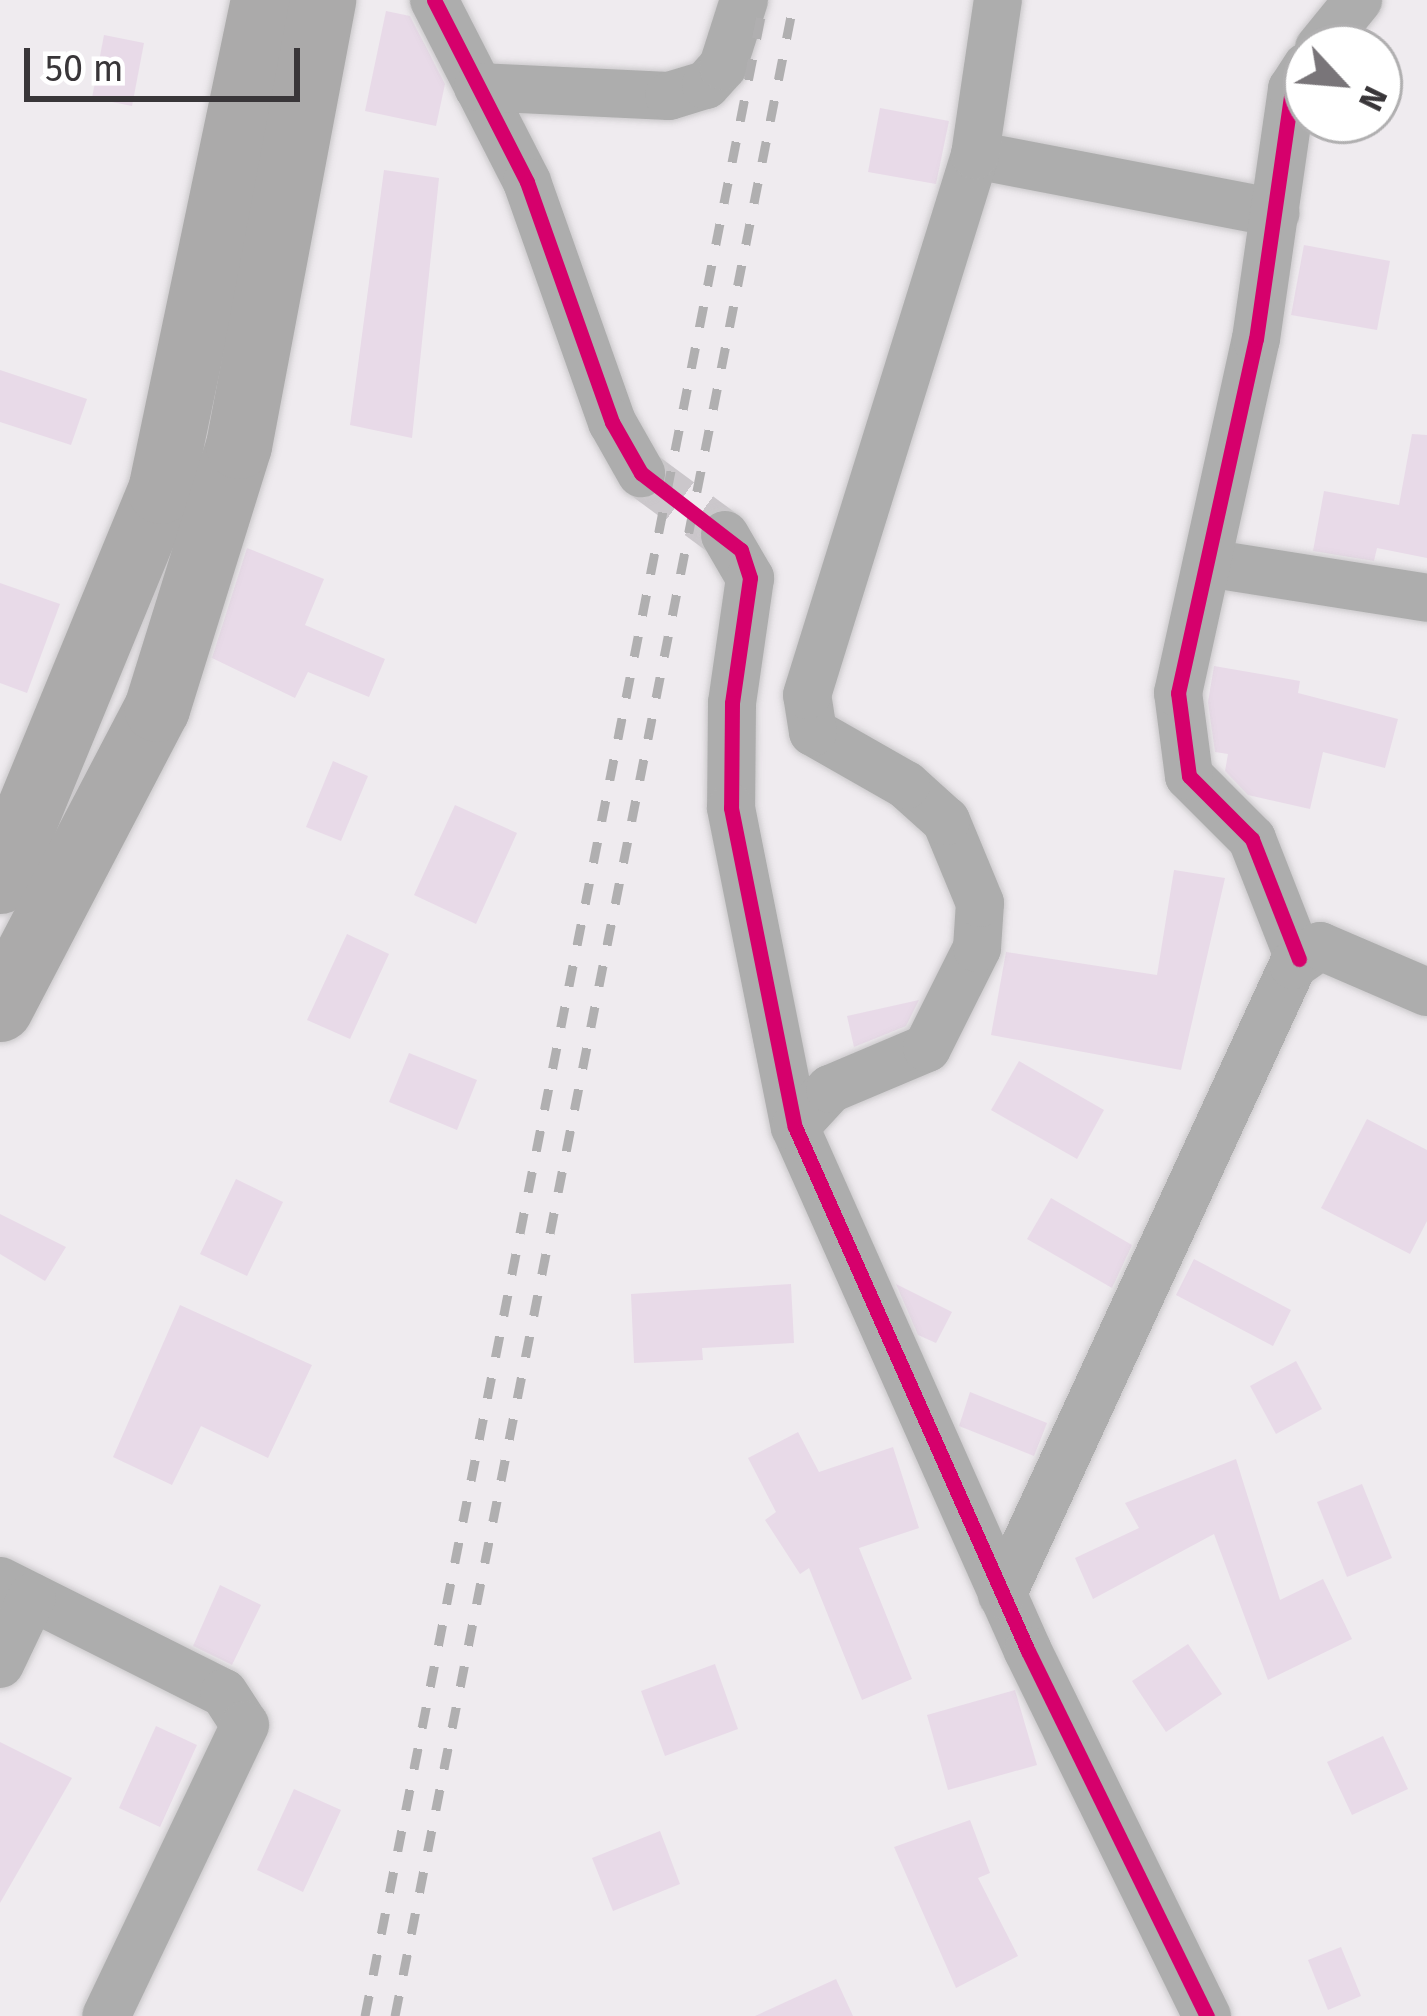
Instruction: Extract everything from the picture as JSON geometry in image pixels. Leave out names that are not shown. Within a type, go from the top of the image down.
[{"type":"highway","points":[[0,881],[161,491],[264,0]]},
{"type":"highway","points":[[0,1010],[157,709],[239,446],[323,0]]},
{"type":"street","points":[[434,0],[526,182],[612,422],[641,473]]},
{"type":"street","points":[[478,87],[669,96],[706,85],[723,66],[744,0]]},
{"type":"street","points":[[794,1127],[830,1089],[927,1048],[947,1022],[977,947],[980,903],[946,821],[906,785],[813,732],[807,695],[975,155],[998,0]]},
{"type":"street","points":[[1338,24],[1358,0]]},
{"type":"street","points":[[1284,144],[1275,213],[1178,693],[1189,776],[1252,838],[1299,959]]},
{"type":"street","points":[[975,155],[1275,213]]},
{"type":"street","points":[[725,535],[750,578],[732,703],[731,808],[794,1127],[1002,1595],[1207,2016]]},
{"type":"street","points":[[1207,563],[1427,598]]},
{"type":"street","points":[[1002,1595],[1299,959],[1320,946],[1340,950],[1427,992]]},
{"type":"street","points":[[0,1664],[16,1589],[224,1693],[245,1725],[106,2016]]},
{"type":"building","points":[[386,11],[410,16],[445,84],[436,126],[365,111]]},
{"type":"building","points":[[104,35],[144,43],[132,106],[92,98]]},
{"type":"building","points":[[880,108],[949,121],[936,184],[868,172]]},
{"type":"building","points":[[384,170],[439,178],[412,438],[350,425]]},
{"type":"building","points":[[1304,245],[1390,261],[1377,330],[1291,315]]},
{"type":"building","points":[[0,370],[87,399],[71,445],[0,422]]},
{"type":"building","points":[[1412,434],[1427,435],[1427,558],[1377,548],[1374,561],[1313,551],[1324,491],[1399,505]]},
{"type":"building","points":[[247,548],[324,579],[305,625],[385,659],[369,697],[308,672],[295,698],[212,658]]},
{"type":"building","points":[[0,583],[60,604],[27,693],[0,683]]},
{"type":"building","points":[[1214,666],[1300,681],[1298,693],[1398,719],[1385,768],[1323,752],[1310,809],[1248,795],[1225,771],[1228,754],[1215,752],[1208,702]]},
{"type":"building","points":[[333,761],[368,776],[341,841],[306,827]]},
{"type":"building","points":[[455,805],[517,833],[476,924],[414,895]]},
{"type":"building","points":[[1174,870],[1225,878],[1181,1070],[991,1035],[1006,952],[1157,975]]},
{"type":"building","points":[[347,934],[389,954],[350,1039],[307,1020]]},
{"type":"building","points":[[919,1000],[906,1026],[854,1047],[847,1016]]},
{"type":"building","points":[[409,1053],[477,1080],[457,1130],[389,1102]]},
{"type":"building","points":[[1019,1061],[1104,1110],[1077,1159],[991,1110]]},
{"type":"building","points":[[1367,1119],[1427,1150],[1427,1221],[1410,1254],[1321,1208]]},
{"type":"building","points":[[236,1179],[283,1202],[247,1276],[200,1254]]},
{"type":"building","points":[[1051,1198],[1132,1245],[1112,1288],[1027,1239]]},
{"type":"building","points":[[0,1214],[66,1247],[45,1281],[0,1254]]},
{"type":"building","points":[[1194,1259],[1291,1310],[1273,1346],[1176,1295]]},
{"type":"building","points":[[791,1284],[794,1343],[702,1348],[703,1360],[634,1363],[631,1294]]},
{"type":"building","points":[[896,1284],[952,1312],[936,1343],[918,1335]]},
{"type":"building","points":[[180,1305],[312,1365],[268,1458],[201,1426],[172,1485],[113,1457]]},
{"type":"building","points":[[1296,1361],[1322,1409],[1276,1434],[1250,1386]]},
{"type":"building","points":[[970,1392],[1047,1423],[1034,1456],[959,1426]]},
{"type":"building","points":[[798,1432],[819,1472],[893,1447],[919,1528],[859,1548],[912,1679],[862,1700],[809,1568],[800,1574],[765,1520],[776,1512],[748,1458]]},
{"type":"building","points":[[1236,1459],[1280,1600],[1323,1579],[1352,1639],[1268,1680],[1214,1534],[1093,1599],[1075,1558],[1139,1528],[1125,1503]]},
{"type":"building","points":[[1362,1484],[1392,1558],[1347,1577],[1317,1502]]},
{"type":"building","points":[[220,1585],[261,1605],[232,1665],[193,1646]]},
{"type":"building","points":[[1188,1644],[1222,1694],[1166,1732],[1132,1681]]},
{"type":"building","points":[[715,1664],[738,1729],[665,1756],[641,1691]]},
{"type":"building","points":[[1015,1690],[1037,1765],[948,1790],[927,1715]]},
{"type":"building","points":[[156,1726],[197,1745],[160,1827],[119,1808]]},
{"type":"building","points":[[1383,1736],[1408,1789],[1352,1815],[1327,1762]]},
{"type":"building","points":[[0,1742],[72,1778],[0,1903]]},
{"type":"building","points":[[294,1789],[341,1810],[303,1892],[257,1870]]},
{"type":"building","points":[[970,1820],[990,1873],[978,1878],[1018,1956],[956,1988],[894,1847]]},
{"type":"building","points":[[660,1831],[680,1884],[613,1911],[592,1858]]},
{"type":"building","points":[[1341,1947],[1361,1996],[1328,2010],[1308,1960]]},
{"type":"building","points":[[836,1979],[853,2016],[755,2016]]},
{"type":"tunnel","points":[[641,473],[725,535]]},
{"type":"railway","points":[[365,2016],[764,0]]},
{"type":"railway","points":[[395,2016],[794,0]]},
{"type":"cycle path","points":[[434,0],[527,182],[612,422],[641,473],[741,550],[750,578],[732,703],[731,808],[795,1127],[1028,1651],[1207,2016]]},
{"type":"cycle path","points":[[1284,144],[1256,339],[1178,693],[1189,776],[1252,839],[1299,959]]}]
